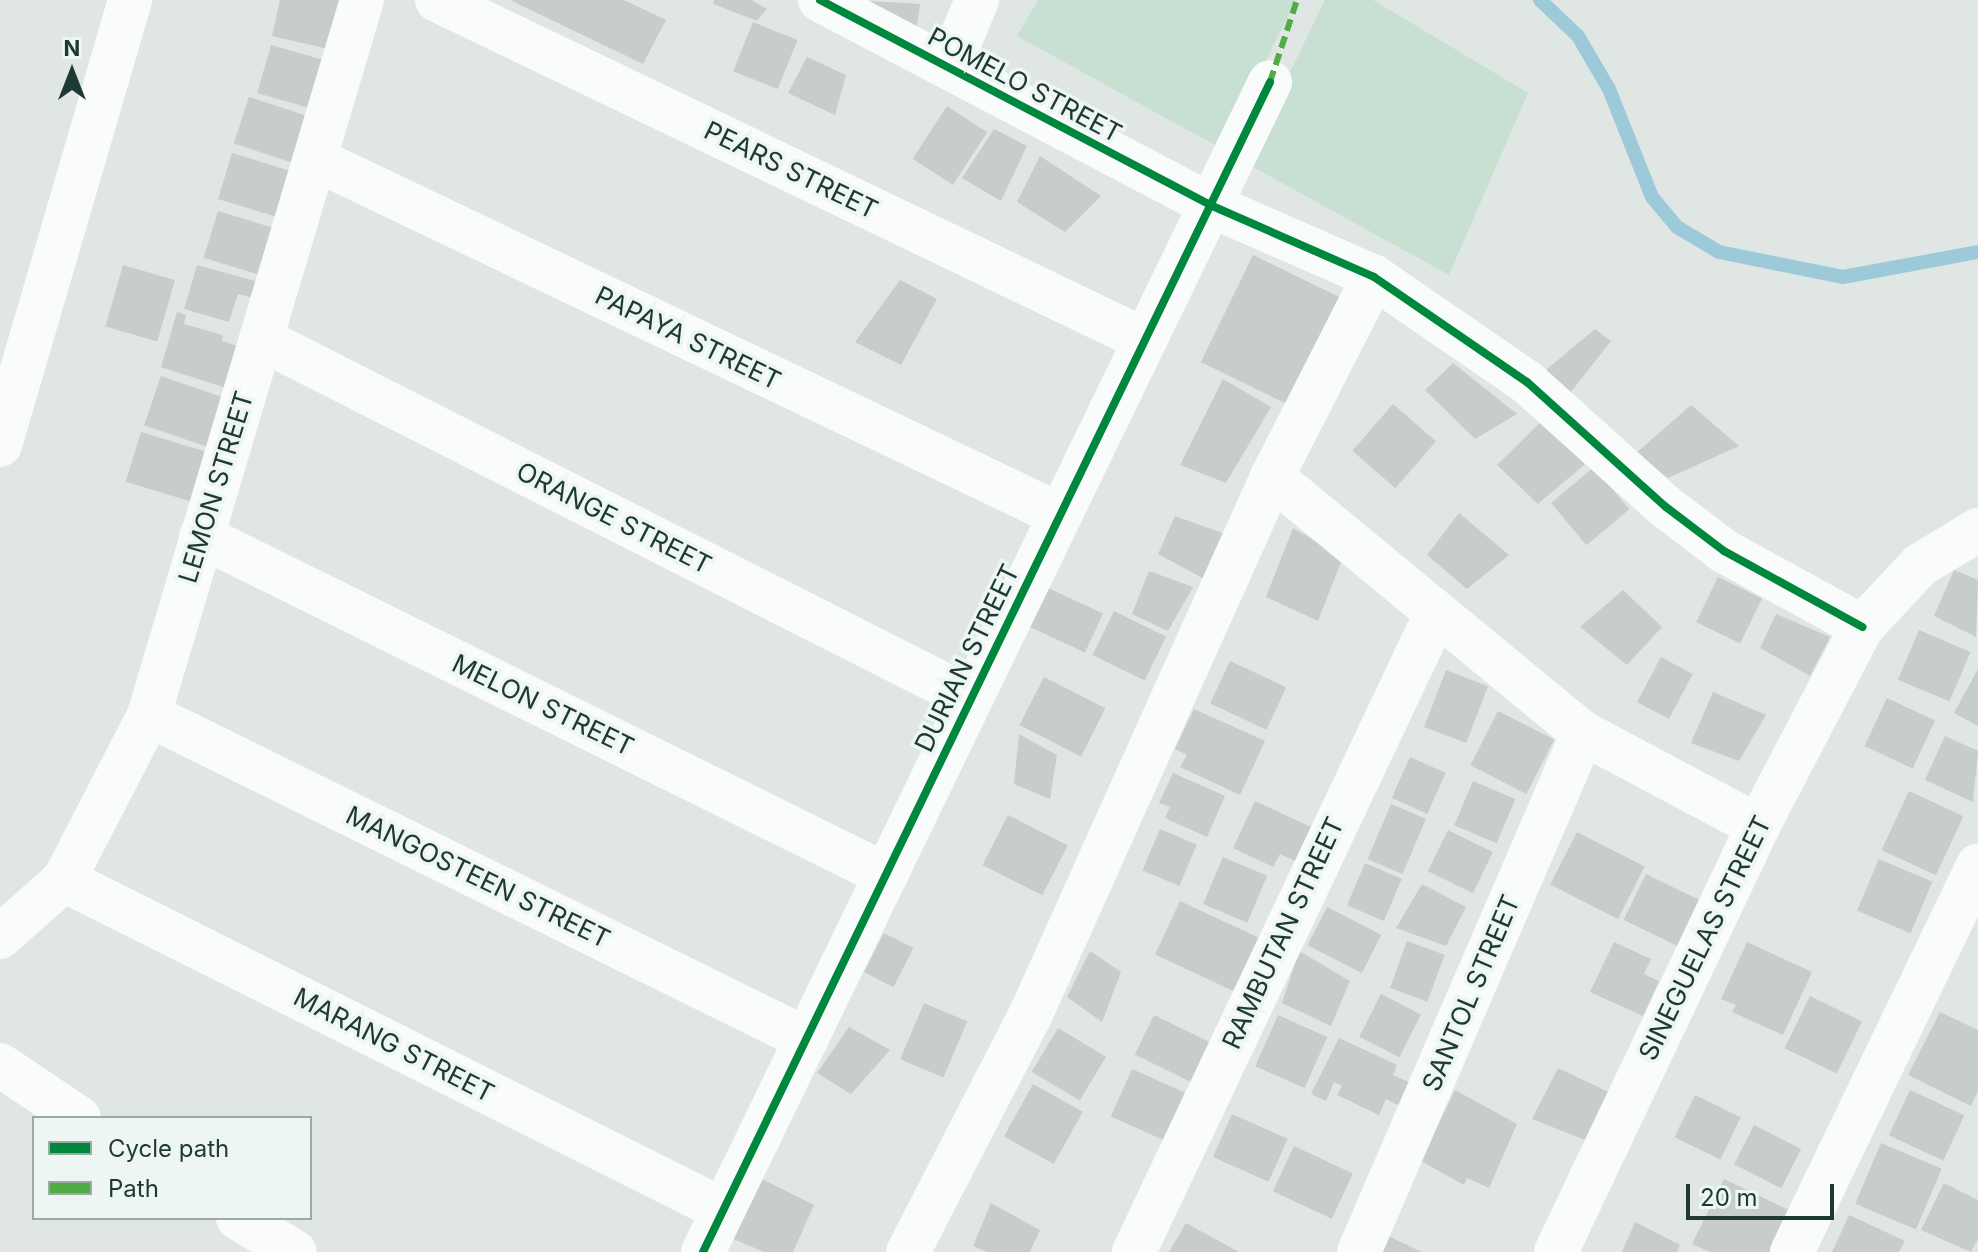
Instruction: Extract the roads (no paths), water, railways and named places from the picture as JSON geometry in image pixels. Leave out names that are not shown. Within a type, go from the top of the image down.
[{"type":"street","points":[[0,445],[130,0]]},
{"type":"street","name":"LEMON STREET","points":[[1,935],[64,880],[149,715],[317,160],[362,0]]},
{"type":"street","name":"PEARS STREET","points":[[437,0],[1145,340]]},
{"type":"street","name":"POMELO STREET","points":[[820,0],[1210,205],[1374,277],[1527,382],[1666,507],[1724,551],[1862,627]]},
{"type":"street","points":[[949,67],[977,0]]},
{"type":"street","name":"DURIAN STREET","points":[[703,1252],[886,875],[968,697],[1270,82]]},
{"type":"street","name":"PAPAYA STREET","points":[[317,160],[1060,515]]},
{"type":"street","points":[[908,1252],[1030,1016],[1272,477],[1374,277]]},
{"type":"street","name":"ORANGE STREET","points":[[261,339],[968,697]]},
{"type":"street","points":[[1272,477],[1435,616],[1583,733],[1758,826]]},
{"type":"street","name":"SINEGUELAS STREET","points":[[1556,1252],[1758,826],[1862,627],[1920,565],[1978,530]]},
{"type":"street","name":"MELON STREET","points":[[201,536],[886,875]]},
{"type":"street","name":"RAMBUTAN STREET","points":[[1134,1252],[1435,616]]},
{"type":"street","name":"MANGOSTEEN STREET","points":[[149,715],[806,1039]]},
{"type":"street","name":"SANTOL STREET","points":[[1359,1252],[1583,733]]},
{"type":"street","points":[[1792,1252],[1978,865]]},
{"type":"street","name":"MARANG STREET","points":[[64,880],[723,1210]]},
{"type":"street","points":[[0,1065],[76,1116]]},
{"type":"street","points":[[241,1220],[295,1252]]},
{"type":"waterway","points":[[1540,0],[1578,36],[1609,89],[1652,197],[1677,227],[1719,252],[1843,277],[1978,252]]}]
